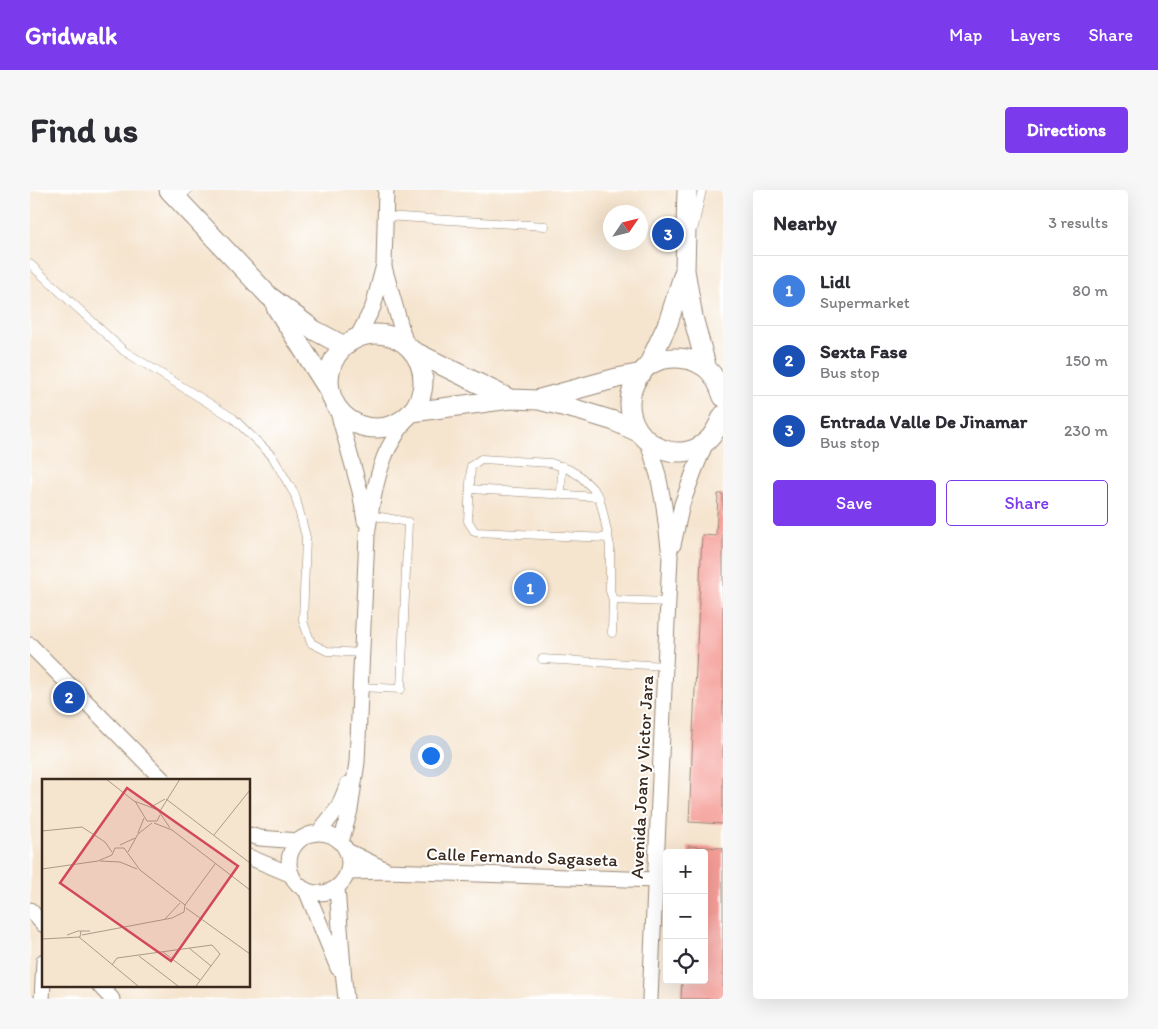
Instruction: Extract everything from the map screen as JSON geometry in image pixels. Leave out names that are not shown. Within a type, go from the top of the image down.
[{"type":"street","points":[[367,535],[360,491],[329,376],[334,359],[351,342],[373,307],[384,265],[386,190]]},
{"type":"street","points":[[687,190],[685,270],[693,317],[723,397]]},
{"type":"street","points":[[179,193],[269,296],[334,400],[352,422],[370,428],[390,426],[410,414],[510,399],[539,400],[614,421],[662,450],[677,452],[692,449],[717,429]]},
{"type":"street","points":[[344,846],[357,762],[367,535],[370,515],[384,456],[420,397],[423,381],[420,364],[408,348],[384,265]]},
{"type":"street","points":[[670,556],[658,475],[643,437],[632,418],[630,404],[632,389],[645,369],[668,323],[685,270]]},
{"type":"street","points":[[269,296],[314,330],[351,342],[374,334],[391,336],[408,348],[510,399]]},
{"type":"street","points":[[539,400],[645,369],[664,359],[680,358],[695,361],[714,373]]},
{"type":"street","points":[[670,556],[682,504],[695,469],[717,429]]},
{"type":"street","name":"Avenida Joan y Victor Jara","points":[[650,999],[670,556]]},
{"type":"street","points":[[30,645],[162,779]]},
{"type":"street","points":[[319,832],[338,808],[357,762]]},
{"type":"street","points":[[319,832],[335,837],[344,846],[350,864],[349,872],[337,888],[330,892],[314,893],[298,884],[289,866],[292,849],[298,842],[304,836],[319,832]]},
{"type":"street","points":[[250,835],[298,842]]},
{"type":"street","name":"Calle Fernando Sagaseta","points":[[344,846],[387,871]]},
{"type":"street","points":[[250,857],[292,875]]},
{"type":"street","name":"Calle Fernando Sagaseta","points":[[349,872],[387,871],[656,880]]},
{"type":"street","points":[[337,888],[346,999]]},
{"type":"street","points":[[306,890],[344,981]]},
{"type":"street","points":[[30,910],[42,923]]},
{"type":"street","points":[[42,999],[43,986]]},
{"type":"street","points":[[100,986],[112,999]]},
{"type":"lane","points":[[685,270],[702,190]]},
{"type":"lane","points":[[385,216],[546,226]]},
{"type":"lane","points":[[30,264],[124,351],[233,418],[272,456],[295,495],[306,537],[303,621],[311,643],[327,650],[362,653]]},
{"type":"lane","points":[[608,538],[475,532],[468,521],[471,466],[481,459],[551,463],[568,468],[580,476],[593,489],[599,497],[610,546],[610,591],[613,600],[612,632]]},
{"type":"lane","points":[[561,495],[562,466]]},
{"type":"lane","points":[[470,489],[599,497]]},
{"type":"lane","points":[[360,687],[401,689],[408,522],[370,515]]},
{"type":"lane","points":[[613,600],[668,602]]},
{"type":"lane","points":[[542,658],[666,666]]},
{"type":"building","points":[[718,494],[723,494],[723,824],[689,822],[702,535],[716,536]]},
{"type":"building","points":[[688,846],[723,848],[723,999],[681,999],[682,984],[708,984],[708,849],[688,849]]},
{"type":"place","name":"Entrada Valle De Jinamar","points":[[668,234]]},
{"type":"place","name":"Lidl","points":[[530,588]]},
{"type":"place","name":"Sexta Fase","points":[[69,697]]}]
